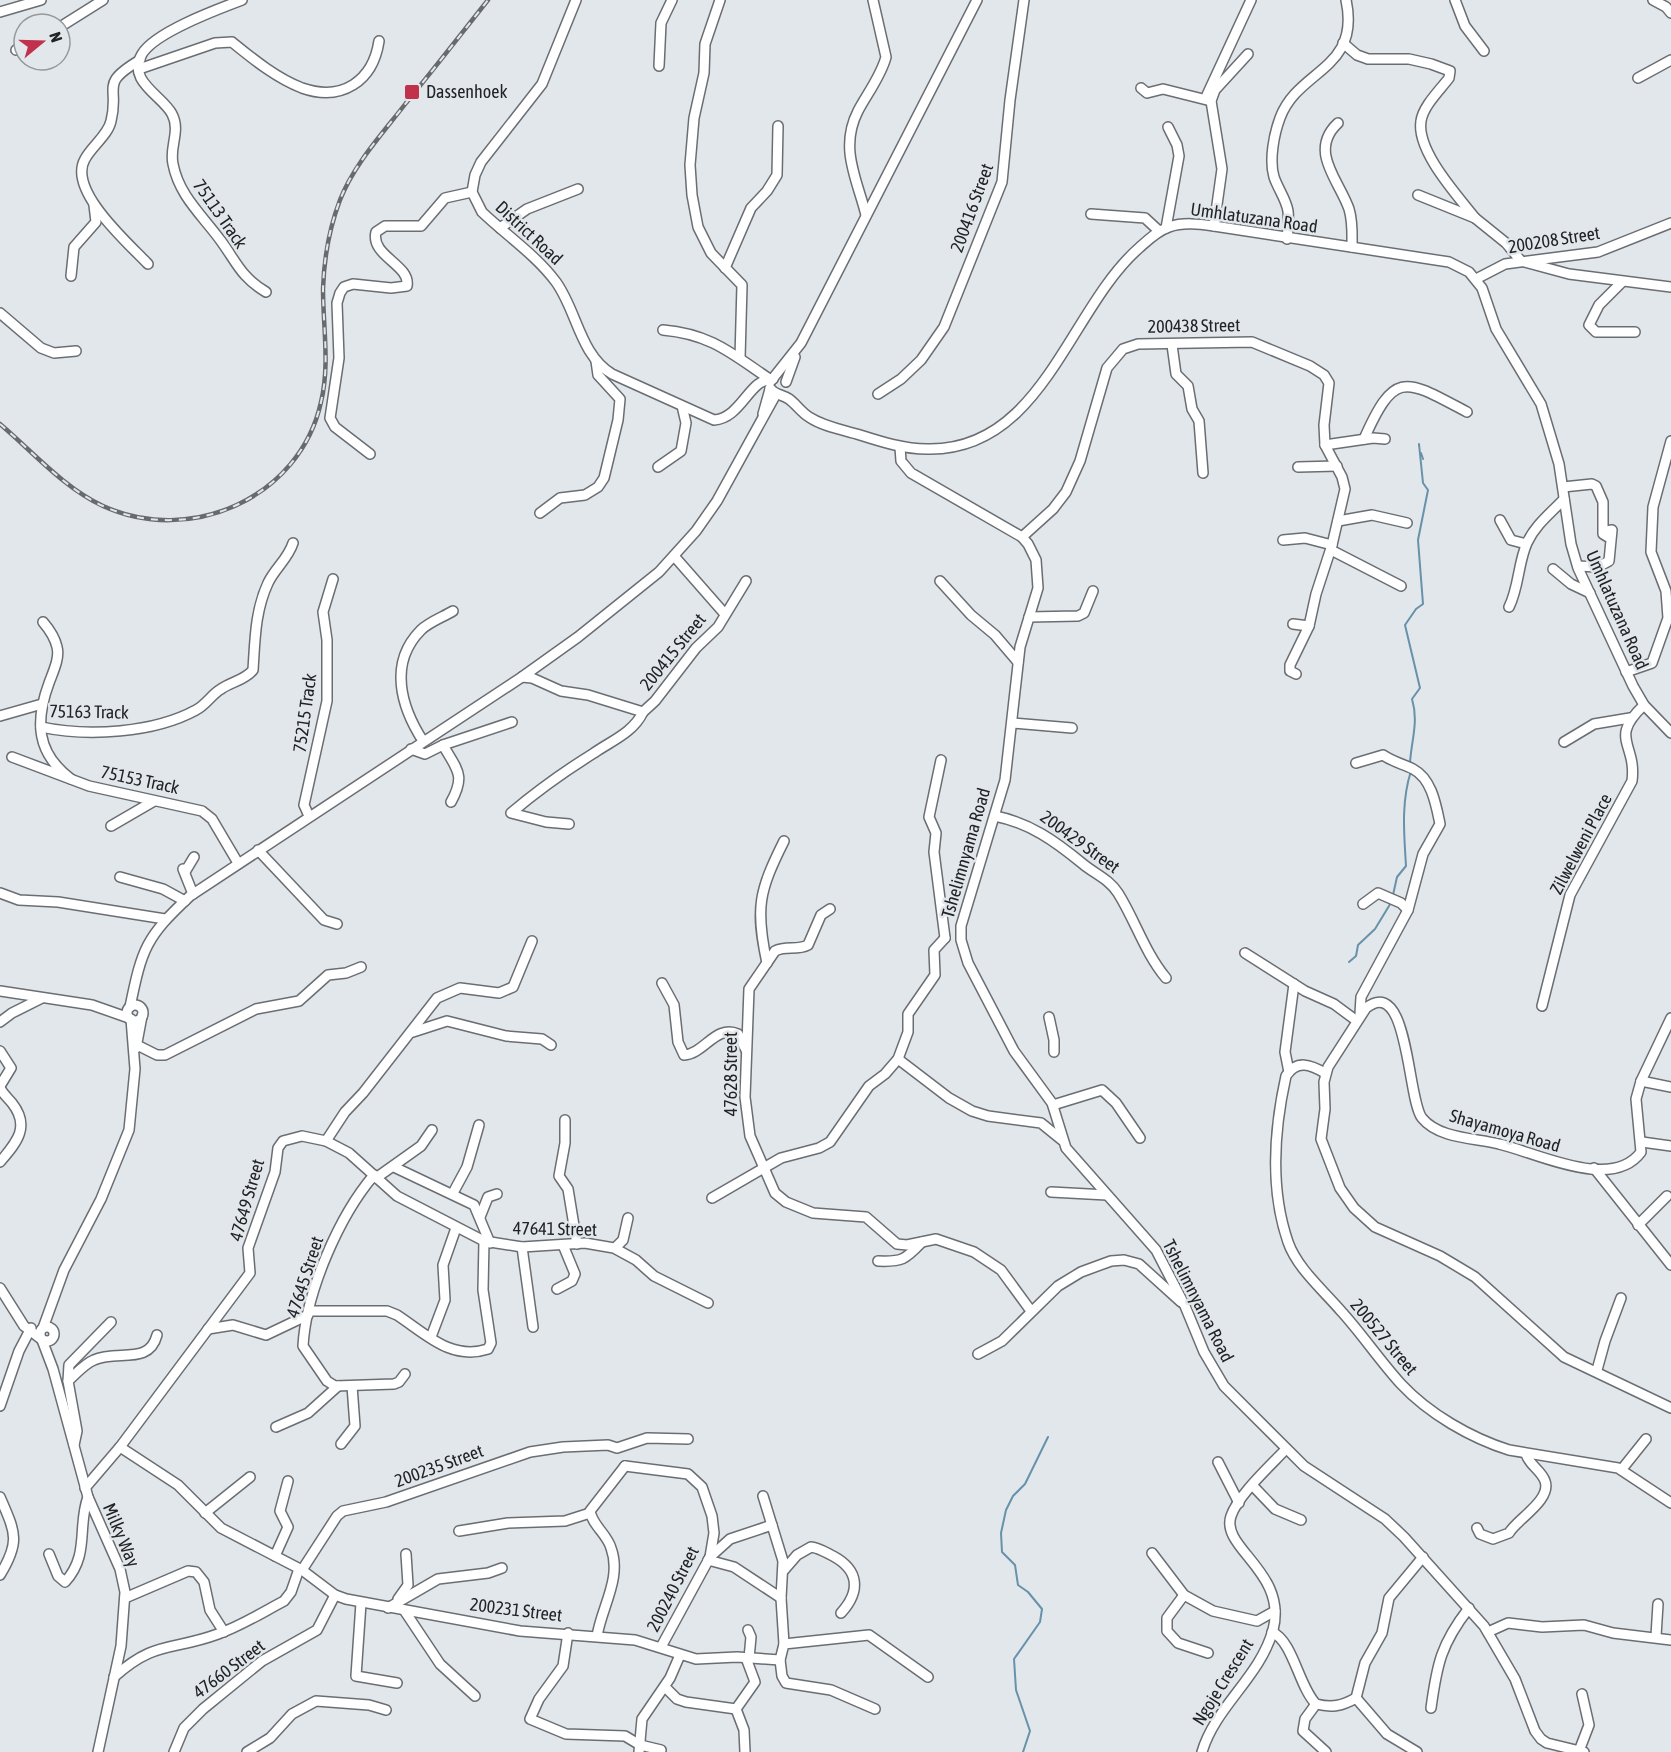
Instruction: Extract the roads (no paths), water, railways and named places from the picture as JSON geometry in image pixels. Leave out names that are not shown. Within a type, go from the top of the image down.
[{"type":"street","points":[[0,12],[41,0]]},
{"type":"street","points":[[72,19],[103,0]]},
{"type":"street","points":[[139,64],[144,51],[185,23],[242,0]]},
{"type":"street","points":[[370,454],[335,427],[330,418],[339,358],[337,303],[340,293],[345,287],[353,284],[391,288],[408,285],[404,274],[379,248],[375,240],[376,232],[385,226],[421,226],[445,198],[472,192],[473,180],[481,162],[548,73],[576,0]]},
{"type":"street","points":[[659,66],[662,23],[672,0]]},
{"type":"street","points":[[720,0],[705,44],[704,73],[694,118],[690,165],[694,214],[698,227],[711,253],[740,281],[743,288],[740,311],[740,358]]},
{"type":"street","points":[[866,215],[850,163],[849,149],[857,113],[886,57],[873,0]]},
{"type":"street","points":[[795,404],[786,383],[797,352],[977,0]]},
{"type":"street","name":"200416 Street","points":[[878,394],[915,367],[939,335],[998,195],[1005,168],[1010,100],[1024,0]]},
{"type":"street","points":[[1214,226],[1222,169],[1208,101],[1251,0]]},
{"type":"street","points":[[1287,239],[1288,211],[1274,176],[1272,163],[1278,122],[1290,99],[1332,61],[1343,43],[1348,21],[1346,0]]},
{"type":"street","points":[[1455,0],[1465,26],[1484,51]]},
{"type":"street","points":[[1653,0],[1661,3],[1671,13]]},
{"type":"street","points":[[148,264],[94,205],[85,189],[82,166],[111,124],[112,89],[116,79],[139,64],[215,43],[232,42],[268,70],[302,88],[342,90],[368,74],[379,41]]},
{"type":"street","points":[[1343,43],[1357,55],[1368,59],[1394,57],[1431,63],[1448,69],[1451,74],[1423,115],[1420,127],[1435,166],[1475,218],[1500,237],[1521,261],[1569,274],[1671,287]]},
{"type":"street","points":[[1208,101],[1220,84],[1248,54]]},
{"type":"street","points":[[1638,78],[1671,60]]},
{"type":"street","name":"75113 Track","points":[[139,64],[144,84],[167,106],[176,122],[172,163],[179,184],[190,202],[222,242],[243,276],[266,292]]},
{"type":"street","points":[[1141,88],[1147,93],[1163,89],[1208,101]]},
{"type":"street","points":[[1338,123],[1325,140],[1326,165],[1349,210],[1352,247]]},
{"type":"street","points":[[725,268],[751,208],[767,191],[777,175],[778,126]]},
{"type":"street","points":[[663,330],[689,332],[740,358],[812,419],[828,426],[900,447],[928,449],[950,447],[971,441],[1014,414],[1050,374],[1114,273],[1128,258],[1163,230],[1179,156],[1177,145],[1168,127]]},
{"type":"street","points":[[500,228],[527,209],[578,189]]},
{"type":"street","name":"District Road","points":[[472,192],[477,206],[555,280],[596,361],[612,374],[704,417],[719,420],[731,415],[755,388],[773,386]]},
{"type":"street","points":[[1418,195],[1475,218]]},
{"type":"street","points":[[71,276],[74,247],[90,232],[96,222],[94,205]]},
{"type":"street","points":[[1092,214],[1145,218],[1163,230]]},
{"type":"street","name":"200208 Street","points":[[1476,279],[1505,264],[1598,252],[1671,223]]},
{"type":"street","name":"Umhlatuzana Road","points":[[1163,230],[1181,224],[1214,226],[1287,239],[1436,259],[1460,266],[1476,279],[1486,296],[1496,329],[1528,381],[1546,417],[1563,487],[1570,544],[1578,566],[1626,672],[1644,705],[1671,733]]},
{"type":"street","points":[[1564,258],[1569,274]]},
{"type":"street","points":[[1622,282],[1599,305],[1589,325],[1596,332],[1635,332]]},
{"type":"street","points":[[0,313],[41,348],[54,353],[76,351]]},
{"type":"street","name":"200438 Street","points":[[1022,537],[1053,509],[1066,492],[1080,460],[1107,368],[1123,349],[1138,344],[1252,342],[1310,366],[1323,375],[1329,383],[1324,425],[1325,445]]},
{"type":"street","points":[[1172,345],[1176,374],[1188,386],[1192,409],[1199,421],[1203,472]]},
{"type":"street","name":"Milky Way","points":[[134,1060],[129,1013],[141,957],[150,937],[165,919],[193,894],[522,677],[622,603],[674,556],[696,531],[717,501],[760,422],[773,386],[797,352]]},
{"type":"street","points":[[540,513],[560,498],[590,493],[602,481],[618,420],[620,399],[598,375],[596,361]]},
{"type":"street","points":[[773,386],[786,383]]},
{"type":"street","points":[[1364,440],[1383,399],[1401,387],[1421,389],[1467,412]]},
{"type":"street","points":[[658,467],[681,451],[686,423],[682,406]]},
{"type":"street","points":[[1296,674],[1290,671],[1290,665],[1310,626],[1316,594],[1332,547],[1345,489],[1337,466],[1325,445],[1385,440]]},
{"type":"street","points":[[1626,672],[1653,663],[1668,625],[1666,591],[1651,552],[1653,507],[1671,441]]},
{"type":"street","points":[[900,447],[902,461],[911,473],[1022,537]]},
{"type":"street","points":[[1298,467],[1337,466]]},
{"type":"street","points":[[1563,487],[1592,484],[1596,486],[1603,502],[1603,534],[1608,537],[1607,531],[1612,530],[1609,561],[1598,567],[1578,566]]},
{"type":"street","points":[[1509,607],[1515,596],[1526,544],[1540,523],[1564,499]]},
{"type":"street","points":[[1338,521],[1372,515],[1407,523]]},
{"type":"street","points":[[1500,520],[1511,540],[1526,544]]},
{"type":"street","name":"Tshelimnyama Road","points":[[1022,537],[1033,552],[1038,568],[1038,588],[1022,635],[1006,774],[964,911],[961,940],[968,963],[1014,1051],[1053,1105],[1066,1148],[1156,1250],[1185,1306],[1213,1370],[1224,1386],[1304,1466],[1384,1519],[1423,1557],[1488,1632],[1515,1679],[1535,1731],[1548,1743],[1582,1751]]},
{"type":"street","points":[[1283,540],[1305,538],[1332,547],[1401,586]]},
{"type":"street","name":"75163 Track","points":[[75,782],[59,769],[47,753],[41,742],[41,728],[96,732],[153,727],[200,708],[221,689],[247,676],[253,670],[254,632],[265,590],[290,553],[293,543]]},
{"type":"street","points":[[674,556],[724,613]]},
{"type":"street","points":[[1552,569],[1571,584],[1590,593]]},
{"type":"street","name":"75215 Track","points":[[309,816],[304,805],[327,701],[327,640],[324,612],[333,579]]},
{"type":"street","name":"200415 Street","points":[[522,677],[541,681],[561,691],[596,697],[643,712],[655,701],[696,648],[718,627],[724,613],[746,581]]},
{"type":"street","points":[[940,581],[971,615],[995,634],[1018,662]]},
{"type":"street","points":[[1029,617],[1078,616],[1084,613],[1093,591]]},
{"type":"street","points":[[423,741],[401,696],[402,672],[415,637],[423,628],[453,611]]},
{"type":"street","points":[[41,728],[42,704],[55,666],[57,646],[44,622]]},
{"type":"street","points":[[1293,624],[1310,626]]},
{"type":"street","points":[[0,716],[42,704]]},
{"type":"street","points":[[1564,742],[1594,724],[1630,718],[1644,705]]},
{"type":"street","points":[[569,824],[546,822],[510,813],[592,753],[617,741],[639,720],[643,712]]},
{"type":"street","name":"Zilwelweni Place","points":[[1542,1006],[1570,895],[1632,781],[1632,764],[1624,734],[1630,718]]},
{"type":"street","points":[[411,749],[421,755],[443,745],[512,722]]},
{"type":"street","points":[[1013,723],[1072,728]]},
{"type":"street","points":[[443,745],[460,779],[459,787],[451,802]]},
{"type":"street","points":[[1245,953],[1294,984],[1359,1019],[1361,997],[1408,910],[1423,854],[1440,824],[1429,785],[1414,770],[1396,764],[1383,755],[1356,763]]},
{"type":"street","name":"75153 Track","points":[[12,757],[75,782],[207,814],[238,863]]},
{"type":"street","points":[[712,1198],[781,1158],[819,1149],[830,1142],[869,1086],[885,1074],[898,1059],[908,1032],[908,1014],[935,975],[934,950],[945,938],[934,852],[936,832],[929,817],[941,760]]},
{"type":"street","points":[[111,826],[154,801]]},
{"type":"street","name":"200429 Street","points":[[995,816],[1027,824],[1068,849],[1083,864],[1105,878],[1120,895],[1154,961],[1166,978]]},
{"type":"street","points":[[767,963],[760,929],[760,900],[768,872],[784,841]]},
{"type":"street","points":[[258,850],[324,920],[337,924]]},
{"type":"street","points":[[193,894],[184,870],[194,857]]},
{"type":"street","points":[[120,877],[163,889],[185,901]]},
{"type":"street","points":[[0,893],[20,900],[58,902],[165,919]]},
{"type":"street","points":[[1363,904],[1378,893],[1401,903],[1408,910]]},
{"type":"street","name":"47628 Street","points":[[830,909],[821,915],[806,946],[781,948],[767,963],[749,989],[746,1097],[748,1126],[775,1192],[786,1202],[819,1214],[866,1217],[897,1244],[906,1245],[936,1239],[994,1263],[1030,1311]]},
{"type":"street","points":[[945,938],[961,940]]},
{"type":"street","points":[[326,1141],[345,1113],[442,995],[464,988],[499,993],[513,987],[532,941]]},
{"type":"street","points":[[137,1045],[156,1055],[165,1055],[256,1010],[299,1001],[328,975],[346,973],[361,967]]},
{"type":"street","name":"Milky Way","points":[[98,1752],[121,1646],[125,1598],[120,1569],[86,1492],[53,1369],[46,1334],[64,1270],[101,1199],[124,1145],[131,1119],[134,1060],[142,1013],[137,976]]},
{"type":"street","points":[[662,983],[674,1005],[678,1042],[684,1055],[691,1054],[716,1036],[729,1031],[738,1034],[747,1051]]},
{"type":"street","name":"200527 Street","points":[[1294,984],[1285,1052],[1289,1072],[1284,1086],[1276,1160],[1278,1199],[1293,1253],[1409,1392],[1434,1412],[1492,1444],[1526,1454],[1592,1461],[1622,1469],[1671,1503]]},
{"type":"street","points":[[0,991],[129,1013],[136,1021],[142,1013],[138,1005],[129,1013]]},
{"type":"street","points":[[0,1022],[12,1013],[42,998]]},
{"type":"street","name":"Shayamoya Road","points":[[1642,1142],[1641,1152],[1629,1163],[1594,1168],[1558,1163],[1516,1148],[1454,1135],[1431,1126],[1420,1114],[1413,1095],[1400,1025],[1395,1011],[1384,1002],[1378,1001],[1366,1008],[1325,1073],[1321,1139],[1340,1188],[1354,1208],[1375,1227],[1440,1256],[1475,1277],[1564,1356],[1597,1370],[1671,1408]]},
{"type":"street","points":[[1049,1017],[1054,1053]]},
{"type":"street","points":[[1671,1017],[1641,1081],[1636,1107],[1642,1142],[1671,1146]]},
{"type":"street","points":[[410,1033],[447,1021],[506,1036],[542,1040],[551,1045]]},
{"type":"street","points":[[1054,1040],[1064,1046]]},
{"type":"street","points":[[0,1051],[11,1068],[0,1087],[18,1113],[23,1130],[18,1141],[0,1162]]},
{"type":"street","points":[[898,1059],[963,1106],[988,1116],[1041,1124],[1062,1140]]},
{"type":"street","points":[[1289,1072],[1292,1068],[1304,1064],[1325,1073]]},
{"type":"street","points":[[1641,1081],[1671,1087]]},
{"type":"street","points":[[1053,1105],[1102,1090],[1116,1103],[1140,1138]]},
{"type":"street","points":[[565,1120],[565,1143],[559,1176],[568,1189],[577,1244]]},
{"type":"street","points":[[453,1193],[467,1167],[479,1125]]},
{"type":"street","points":[[375,1176],[394,1167],[423,1144],[432,1130]]},
{"type":"street","name":"47649 Street","points":[[86,1492],[250,1273],[248,1248],[274,1172],[280,1144],[297,1136],[326,1141],[349,1153],[397,1196],[456,1228]]},
{"type":"street","points":[[208,1329],[234,1325],[266,1335],[308,1313],[391,1312],[445,1348],[464,1353],[490,1348],[483,1290],[487,1242],[474,1205],[453,1193],[394,1167]]},
{"type":"street","points":[[1594,1168],[1671,1265]]},
{"type":"street","name":"47645 Street","points":[[338,1386],[327,1381],[303,1346],[308,1313],[338,1228],[357,1196],[375,1176]]},
{"type":"street","points":[[1051,1192],[1107,1195]]},
{"type":"street","points":[[480,1217],[488,1197],[497,1194]]},
{"type":"street","points":[[1638,1225],[1667,1196]]},
{"type":"street","points":[[628,1218],[623,1240],[618,1249],[654,1276],[708,1303]]},
{"type":"street","points":[[431,1337],[445,1300],[443,1265],[456,1228]]},
{"type":"street","name":"47641 Street","points":[[456,1228],[487,1242],[522,1247],[577,1244],[618,1249]]},
{"type":"street","points":[[878,1262],[895,1263],[904,1259],[923,1240]]},
{"type":"street","points":[[557,1289],[572,1281],[575,1274],[563,1245]]},
{"type":"street","points":[[522,1247],[533,1327]]},
{"type":"street","points":[[978,1354],[999,1344],[1030,1311],[1067,1280],[1117,1260],[1131,1261],[1144,1267],[1185,1306]]},
{"type":"street","points":[[0,1288],[29,1329],[46,1334]]},
{"type":"street","points":[[1597,1370],[1621,1298]]},
{"type":"street","points":[[73,1447],[77,1431],[68,1381],[69,1365],[111,1322]]},
{"type":"street","points":[[0,1406],[29,1329]]},
{"type":"street","points":[[68,1381],[94,1360],[116,1354],[136,1356],[146,1352],[155,1344],[157,1335]]},
{"type":"street","points":[[276,1427],[308,1413],[338,1386],[394,1384],[405,1374]]},
{"type":"street","points":[[341,1444],[355,1426],[352,1386]]},
{"type":"street","name":"200235 Street","points":[[114,1677],[133,1660],[151,1650],[224,1632],[286,1599],[301,1570],[337,1516],[343,1511],[386,1502],[530,1452],[608,1444],[617,1448],[647,1438],[688,1439]]},
{"type":"street","points":[[1622,1469],[1646,1439]]},
{"type":"street","name":"200231 Street","points":[[120,1447],[166,1475],[221,1528],[301,1570],[335,1595],[361,1603],[391,1606],[519,1630],[636,1640],[696,1659],[780,1660]]},
{"type":"street","points":[[459,1531],[508,1523],[565,1521],[590,1513],[593,1506],[620,1477],[626,1467],[617,1448]]},
{"type":"street","name":"Ngoje Crescent","points":[[1202,1752],[1214,1724],[1247,1680],[1272,1632],[1275,1611],[1272,1592],[1266,1578],[1231,1533],[1231,1515],[1286,1449]]},
{"type":"street","points":[[1477,1528],[1480,1534],[1493,1539],[1509,1533],[1525,1518],[1544,1493],[1545,1480],[1526,1454]]},
{"type":"street","points":[[1218,1462],[1239,1503]]},
{"type":"street","name":"200240 Street","points":[[626,1467],[688,1474],[698,1481],[705,1492],[713,1525],[709,1558],[662,1647]]},
{"type":"street","points":[[205,1513],[250,1477]]},
{"type":"street","points":[[275,1556],[288,1527],[280,1511],[288,1481]]},
{"type":"street","points":[[1253,1486],[1275,1509],[1301,1520]]},
{"type":"street","points":[[49,1554],[58,1576],[65,1582],[81,1551],[84,1540],[83,1509],[86,1492]]},
{"type":"street","points":[[763,1496],[779,1543],[784,1570],[781,1598],[784,1644],[780,1660],[782,1676],[789,1684],[831,1690],[874,1709]]},
{"type":"street","points":[[0,1497],[12,1528],[14,1547],[0,1575]]},
{"type":"street","points":[[590,1513],[607,1537],[615,1566],[613,1583],[597,1636]]},
{"type":"street","points":[[772,1525],[730,1539],[709,1558],[734,1567],[781,1598]]},
{"type":"street","points":[[784,1570],[797,1555],[811,1546],[844,1563],[853,1573],[856,1587],[850,1602],[841,1613]]},
{"type":"street","points":[[1152,1553],[1184,1596],[1208,1609],[1252,1621],[1260,1621],[1275,1611]]},
{"type":"street","points":[[391,1606],[408,1585],[406,1554]]},
{"type":"street","points":[[1356,1698],[1365,1663],[1382,1633],[1389,1598],[1423,1557]]},
{"type":"street","points":[[391,1606],[438,1579],[488,1573],[502,1568]]},
{"type":"street","points":[[125,1598],[188,1571],[196,1572],[204,1582],[210,1610],[224,1632]]},
{"type":"street","name":"47660 Street","points":[[174,1752],[184,1728],[203,1709],[257,1665],[317,1630],[335,1595]]},
{"type":"street","points":[[1184,1596],[1167,1618],[1167,1631],[1178,1643],[1208,1653]]},
{"type":"street","points":[[361,1603],[356,1676],[397,1683]]},
{"type":"street","points":[[1656,1636],[1659,1604]]},
{"type":"street","points":[[1431,1708],[1439,1659],[1447,1640],[1469,1608]]},
{"type":"street","points":[[404,1610],[440,1664],[475,1696]]},
{"type":"street","points":[[1488,1632],[1511,1623],[1542,1627],[1584,1625],[1613,1633],[1656,1636],[1671,1640]]},
{"type":"street","points":[[736,1709],[755,1682],[747,1658],[751,1637],[748,1630]]},
{"type":"street","points":[[1272,1632],[1283,1641],[1307,1692],[1316,1704],[1336,1707],[1356,1698]]},
{"type":"street","points":[[568,1634],[563,1666],[539,1699],[530,1719],[566,1734],[624,1736],[640,1748],[661,1750]]},
{"type":"street","points":[[784,1644],[869,1635],[928,1677]]},
{"type":"street","points":[[640,1748],[642,1719],[665,1687],[680,1655]]},
{"type":"street","points":[[665,1687],[677,1699],[686,1702],[736,1709]]},
{"type":"street","points":[[1582,1694],[1588,1728],[1582,1751]]},
{"type":"street","points":[[1356,1698],[1387,1734],[1417,1752]]},
{"type":"street","points":[[247,1752],[270,1738],[292,1714],[316,1701],[369,1705],[386,1710]]},
{"type":"street","points":[[1316,1704],[1305,1719],[1303,1731],[1326,1752]]},
{"type":"street","points":[[736,1709],[744,1730],[745,1752]]},
{"type":"waterway","points":[[1410,763],[1415,724],[1412,699],[1420,688],[1405,625],[1416,609],[1423,604],[1418,540],[1428,490],[1423,483],[1419,444],[1419,446]]},
{"type":"waterway","points":[[1421,453],[1423,459]]},
{"type":"waterway","points":[[1393,895],[1397,877],[1406,866],[1404,806],[1411,771]]},
{"type":"waterway","points":[[1349,962],[1356,956],[1358,945],[1375,929],[1392,901]]},
{"type":"waterway","points":[[1023,1752],[1030,1731],[1016,1690],[1014,1659],[1040,1622],[1042,1609],[1028,1592],[1018,1585],[1015,1565],[1002,1552],[1001,1533],[1006,1510],[1013,1496],[1025,1484],[1048,1437]]},
{"type":"railway","points":[[0,424],[75,490],[103,506],[136,517],[171,520],[205,516],[237,505],[266,488],[290,464],[309,436],[321,402],[326,360],[323,289],[325,266],[328,244],[340,200],[353,174],[370,149],[488,0]]},
{"type":"place","name":"Dassenhoek","points":[[412,92]]}]
